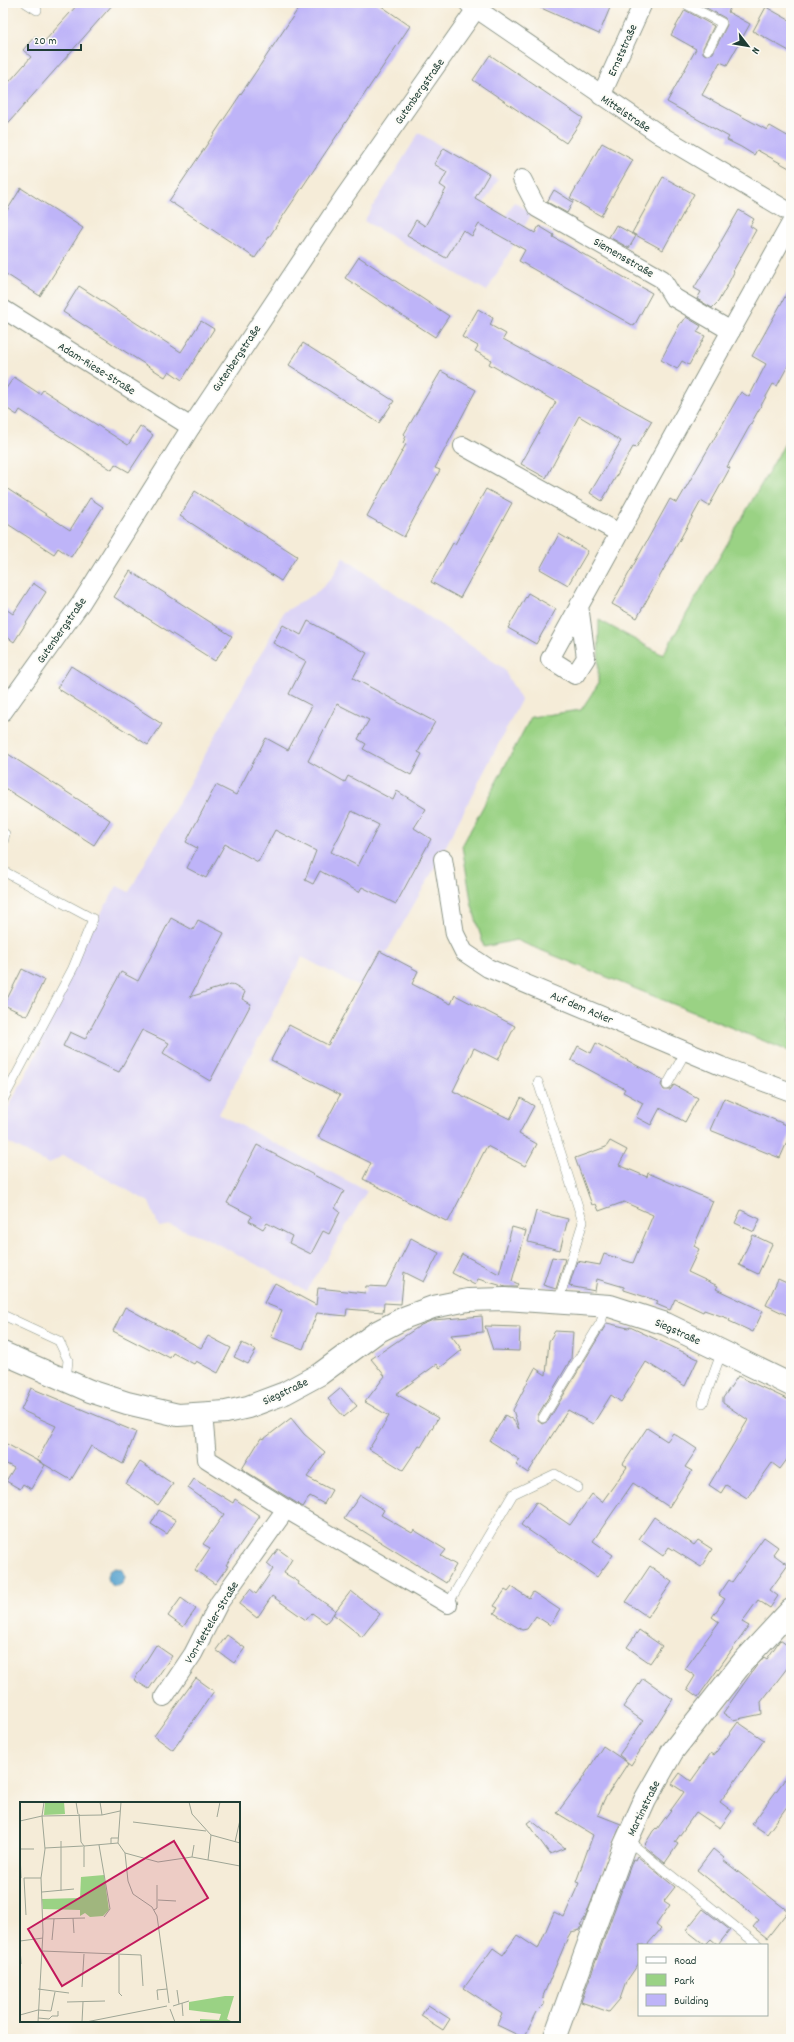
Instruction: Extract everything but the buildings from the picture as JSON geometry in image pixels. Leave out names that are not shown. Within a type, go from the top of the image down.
[{"type":"main road","name":"Siegstraße","points":[[3,1352],[90,1391],[127,1404],[178,1415],[226,1412],[248,1407],[285,1393],[320,1374],[377,1332],[406,1317],[433,1307],[476,1300],[505,1299],[606,1306],[666,1324],[791,1385]]},
{"type":"main road","name":"Martinstraße","points":[[554,2039],[627,1840],[646,1800],[672,1752],[742,1663],[791,1610]]},
{"type":"street","name":"Ernststraße","points":[[601,96],[643,3]]},
{"type":"street","name":"Mittelstraße","points":[[472,6],[601,96],[690,154],[791,213]]},
{"type":"street","name":"Gutenbergstraße","points":[[3,712],[81,603],[191,427],[472,6]]},
{"type":"street","name":"Siemensstraße","points":[[522,178],[537,208],[662,279],[672,297],[731,331]]},
{"type":"street","points":[[579,605],[791,223]]},
{"type":"street","name":"Adam-Riese-Straße","points":[[3,309],[191,427]]},
{"type":"street","points":[[463,446],[619,533]]},
{"type":"street","name":"Auf dem Acker","points":[[443,859],[455,934],[464,952],[488,968],[686,1051],[791,1092]]},
{"type":"street","points":[[204,1413],[207,1459],[286,1509],[448,1604]]},
{"type":"street","name":"Von-Ketteler-Straße","points":[[164,1697],[193,1654],[219,1603],[286,1509]]},
{"type":"lane","points":[[26,3],[37,10]]},
{"type":"lane","points":[[684,3],[722,24],[708,50]]},
{"type":"lane","points":[[3,833],[5,834],[3,843]]},
{"type":"lane","points":[[3,871],[93,919],[73,968],[3,1100]]},
{"type":"lane","points":[[667,1085],[686,1051]]},
{"type":"lane","points":[[538,1082],[583,1222],[558,1302]]},
{"type":"lane","points":[[543,1418],[601,1322],[606,1306]]},
{"type":"lane","points":[[3,1315],[59,1341],[68,1360],[66,1380]]},
{"type":"lane","points":[[703,1403],[722,1351]]},
{"type":"lane","points":[[448,1604],[513,1494],[555,1474],[578,1488]]},
{"type":"lane","points":[[627,1840],[757,1944]]},
{"type":"shaded area","points":[[419,133],[498,180],[484,203],[506,216],[514,202],[532,213],[487,291],[364,221]]},
{"type":"shaded area","points":[[343,557],[503,668],[521,700],[433,871],[386,953],[379,950],[360,987],[302,957],[219,1114],[367,1191],[307,1291],[204,1237],[170,1225],[159,1227],[149,1202],[63,1155],[49,1164],[3,1140],[3,1118],[42,1043],[36,1039],[85,940],[117,886],[129,892],[284,612],[316,593],[325,585],[334,575]]},
{"type":"green space","points":[[791,433],[791,718],[787,726],[791,728],[791,1052],[516,940],[484,947],[472,906],[462,846],[531,717],[581,710],[598,684],[599,620],[663,655]]},
{"type":"water","points":[[112,1568],[120,1568],[125,1573],[123,1584],[120,1586],[112,1586],[107,1581],[107,1573]]}]
